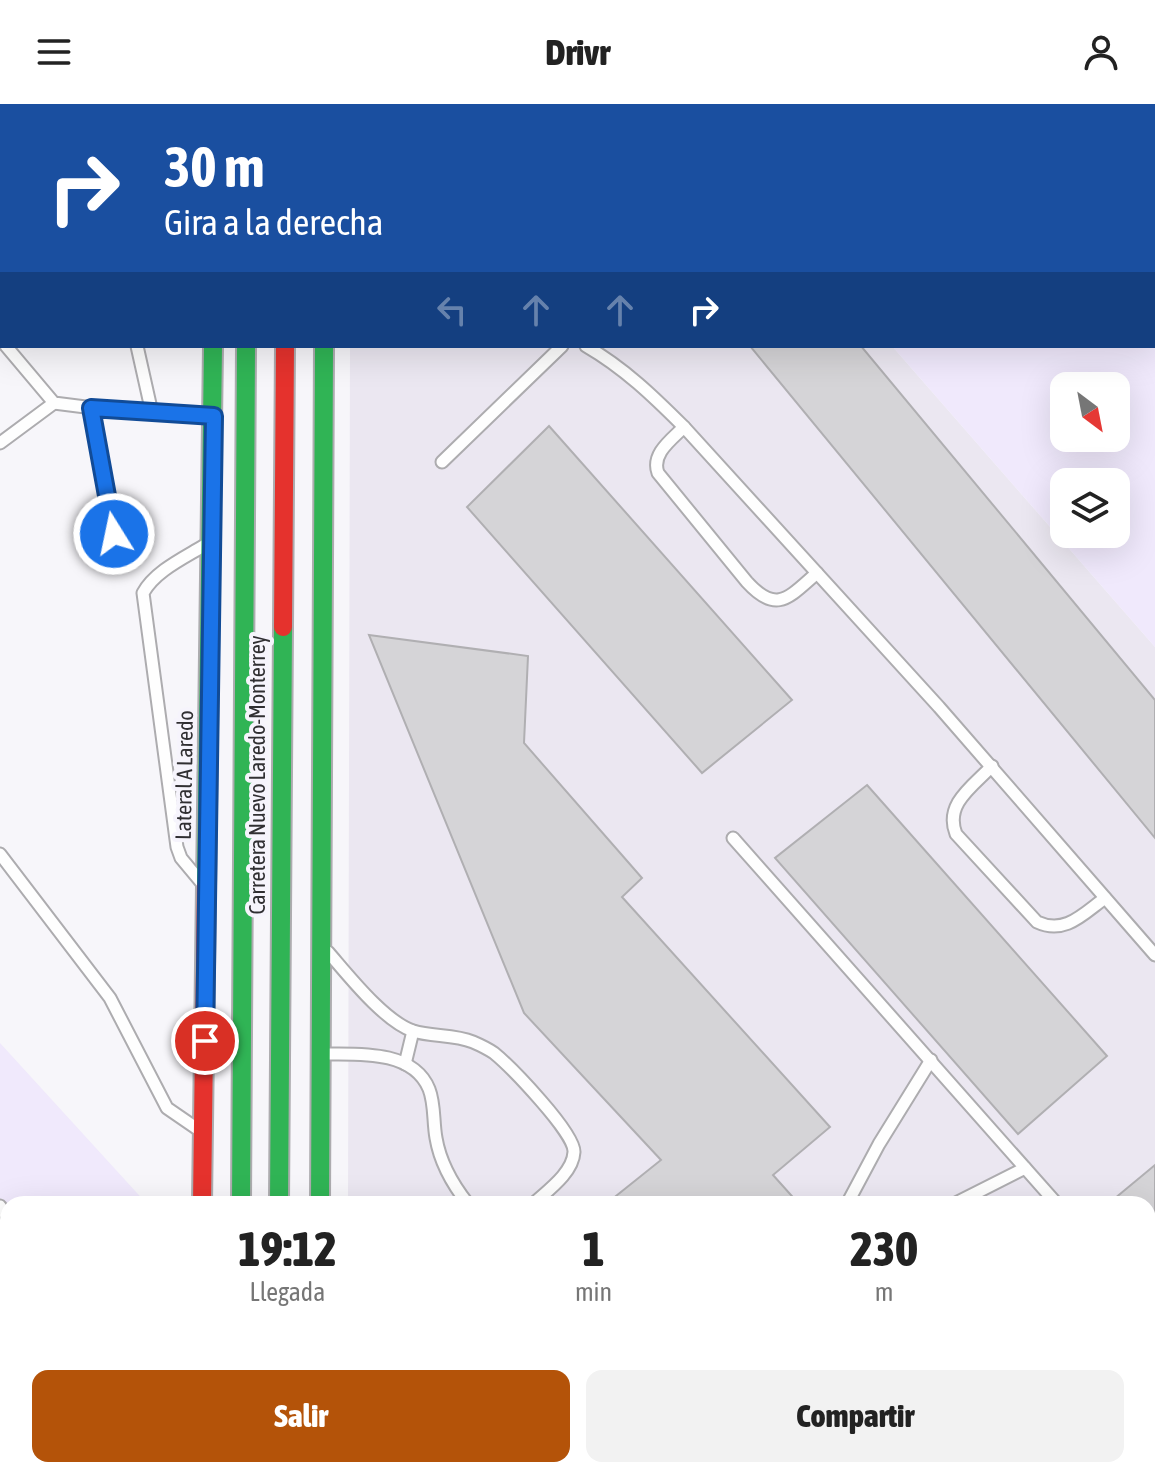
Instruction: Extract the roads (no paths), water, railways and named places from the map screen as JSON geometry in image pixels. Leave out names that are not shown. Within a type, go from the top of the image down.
[{"type":"main road","name":"Lateral A Laredo","points":[[202,1196],[207,888],[228,540],[230,417],[213,348]]},
{"type":"main road","points":[[241,1196],[228,540],[230,417],[246,348]]},
{"type":"main road","name":"Carretera Nuevo Laredo-Monterrey","points":[[279,1196],[285,348]]},
{"type":"main road","points":[[320,1196],[324,348]]},
{"type":"lane","points":[[8,348],[54,403],[230,417]]},
{"type":"lane","points":[[137,348],[152,413]]},
{"type":"lane","points":[[442,462],[560,348]]},
{"type":"lane","points":[[589,348],[615,363],[684,427],[992,766],[1155,955]]},
{"type":"lane","points":[[0,443],[54,403]]},
{"type":"lane","points":[[91,408],[114,534]]},
{"type":"lane","points":[[684,427],[658,455],[655,465],[658,473],[747,582],[768,601],[778,601],[787,598],[817,573]]},
{"type":"lane","points":[[207,888],[181,858],[177,847],[143,593],[147,585],[167,569],[228,540]]},
{"type":"lane","points":[[992,766],[954,807],[956,834],[1037,922],[1047,927],[1069,924],[1105,898]]},
{"type":"lane","points":[[733,838],[1050,1196]]},
{"type":"lane","points":[[0,854],[110,998],[167,1108],[203,1133]]},
{"type":"lane","points":[[323,945],[365,994],[413,1031],[446,1034],[492,1051],[566,1130],[574,1149],[573,1160],[567,1171],[541,1196]]},
{"type":"lane","points":[[405,1064],[413,1031]]},
{"type":"lane","points":[[319,1054],[367,1054],[405,1064],[415,1070],[429,1089],[441,1158],[463,1196]]},
{"type":"lane","points":[[851,1196],[872,1155],[931,1060]]},
{"type":"lane","points":[[970,1196],[1025,1168]]}]
